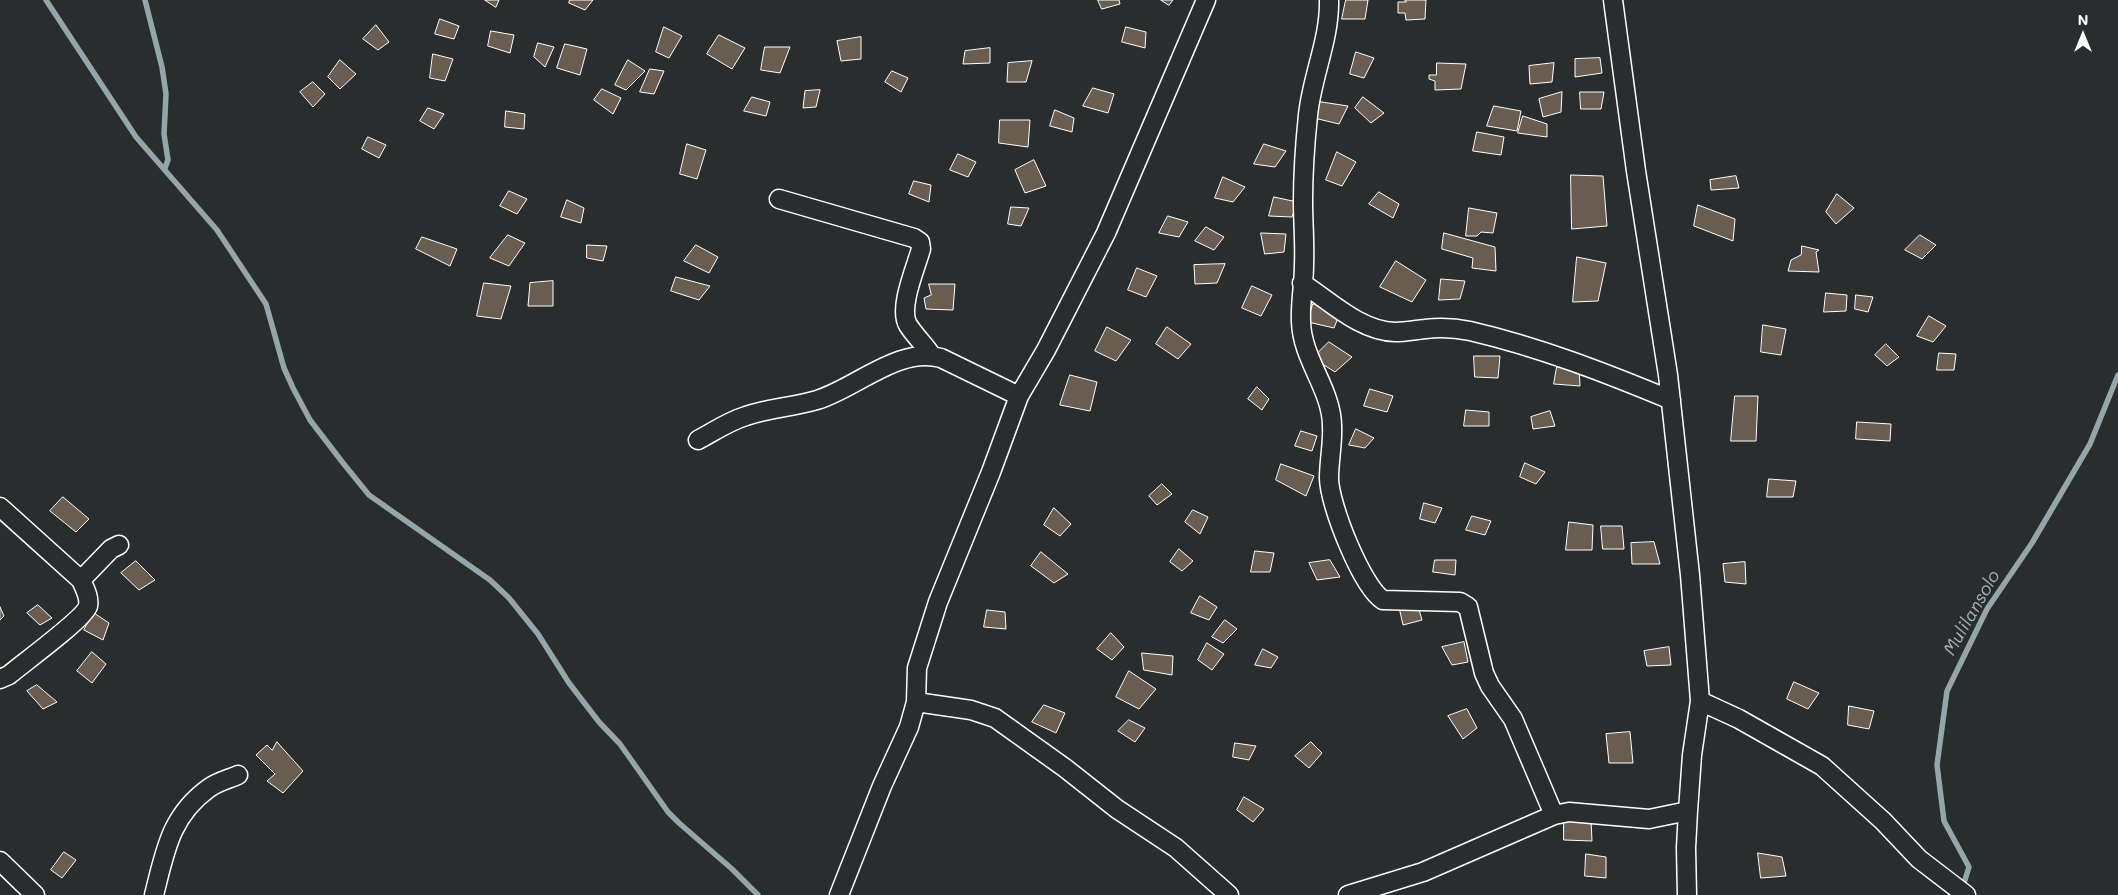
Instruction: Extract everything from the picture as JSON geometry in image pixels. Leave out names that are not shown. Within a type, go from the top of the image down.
[{"type":"street","points":[[840,895],[882,786],[909,727],[916,702],[917,668],[938,602],[991,472],[1019,396],[1046,350],[1106,233],[1206,0]]},
{"type":"street","points":[[1329,0],[1328,26],[1308,114],[1304,162],[1304,268],[1300,324],[1306,352],[1330,408],[1332,426],[1329,480],[1332,501],[1339,524],[1376,596],[1383,600],[1460,602],[1468,607],[1484,673],[1490,686],[1513,719],[1554,815]]},
{"type":"street","points":[[1614,0],[1618,48],[1634,161],[1671,400],[1690,575],[1700,701],[1692,755],[1688,811],[1686,848],[1687,895]]},
{"type":"street","points":[[778,199],[914,238],[920,242],[921,249],[904,314],[908,324],[932,356]]},
{"type":"street","points":[[1302,283],[1361,322],[1375,328],[1394,332],[1449,328],[1469,331],[1583,366],[1671,400]]},
{"type":"street","points":[[698,440],[744,416],[815,400],[836,393],[891,364],[914,356],[932,356],[1019,396]]},
{"type":"street","points":[[0,507],[81,580],[87,596],[88,606],[83,613],[9,675],[0,679]]},
{"type":"street","points":[[81,580],[111,548],[119,545]]},
{"type":"street","points":[[1700,701],[1738,719],[1822,766],[1883,821],[1920,859],[1966,895]]},
{"type":"street","points":[[916,702],[971,710],[995,718],[1118,809],[1176,848],[1205,876],[1229,895]]},
{"type":"street","points":[[154,895],[169,836],[189,806],[210,788],[238,775]]},
{"type":"street","points":[[1348,895],[1424,872],[1554,815],[1577,812],[1649,819],[1688,811]]},
{"type":"street","points":[[0,861],[35,895]]},
{"type":"building","points":[[485,0],[499,0],[496,7]]},
{"type":"building","points":[[570,0],[593,0],[585,10],[569,3]]},
{"type":"building","points":[[1098,0],[1119,0],[1120,4],[1102,9]]},
{"type":"building","points":[[1161,0],[1173,0],[1169,5]]},
{"type":"building","points":[[1346,0],[1368,0],[1365,19],[1342,19]]},
{"type":"building","points":[[1405,0],[1426,0],[1425,19],[1406,20],[1405,13],[1398,13],[1398,2],[1406,2]]},
{"type":"building","points":[[440,19],[459,26],[454,39],[435,34]]},
{"type":"building","points":[[376,25],[389,42],[378,50],[363,39]]},
{"type":"building","points":[[664,27],[682,36],[669,58],[656,52]]},
{"type":"building","points":[[1126,27],[1146,32],[1145,48],[1122,42]]},
{"type":"building","points":[[491,31],[514,35],[510,53],[488,46]]},
{"type":"building","points":[[719,35],[745,48],[732,69],[707,54]]},
{"type":"building","points":[[861,37],[861,59],[841,61],[837,41]]},
{"type":"building","points":[[538,43],[554,47],[545,67],[534,57]]},
{"type":"building","points":[[565,44],[587,49],[580,75],[557,68]]},
{"type":"building","points":[[765,47],[790,47],[780,73],[761,70]]},
{"type":"building","points":[[990,48],[990,63],[963,64],[965,51]]},
{"type":"building","points":[[1356,52],[1374,58],[1364,78],[1350,74]]},
{"type":"building","points":[[433,54],[453,59],[445,81],[430,78]]},
{"type":"building","points":[[1600,58],[1602,73],[1575,77],[1575,59]]},
{"type":"building","points":[[340,60],[356,74],[340,89],[328,77]]},
{"type":"building","points":[[628,60],[645,71],[626,90],[615,85]]},
{"type":"building","points":[[1032,61],[1026,82],[1007,82],[1008,63]]},
{"type":"building","points":[[1437,63],[1466,64],[1461,89],[1435,90],[1435,81],[1429,79],[1429,75],[1436,75]]},
{"type":"building","points":[[1554,63],[1552,82],[1530,84],[1529,66]]},
{"type":"building","points":[[650,69],[664,71],[654,94],[640,92]]},
{"type":"building","points":[[892,71],[908,78],[901,92],[885,82]]},
{"type":"building","points":[[313,82],[325,94],[313,107],[300,92]]},
{"type":"building","points":[[1093,88],[1114,94],[1108,113],[1083,106]]},
{"type":"building","points":[[602,89],[621,98],[613,114],[594,100]]},
{"type":"building","points":[[820,90],[816,107],[803,108],[805,91]]},
{"type":"building","points":[[1562,92],[1561,112],[1543,117],[1539,99]]},
{"type":"building","points":[[1580,92],[1604,92],[1601,109],[1581,109]]},
{"type":"building","points":[[752,97],[770,102],[766,116],[744,111]]},
{"type":"building","points":[[1363,97],[1384,113],[1371,123],[1355,108]]},
{"type":"building","points":[[1315,101],[1348,106],[1339,124],[1310,117]]},
{"type":"building","points":[[1494,106],[1521,111],[1517,131],[1487,126]]},
{"type":"building","points":[[428,108],[444,114],[434,129],[420,121]]},
{"type":"building","points":[[1055,110],[1074,118],[1072,132],[1050,126]]},
{"type":"building","points":[[506,111],[525,114],[524,129],[505,127]]},
{"type":"building","points":[[1523,116],[1547,124],[1547,137],[1518,133]]},
{"type":"building","points":[[1000,120],[1030,120],[1028,147],[999,143]]},
{"type":"building","points":[[1477,132],[1504,137],[1501,155],[1473,151]]},
{"type":"building","points":[[368,137],[386,145],[379,158],[362,149]]},
{"type":"building","points":[[687,144],[706,150],[697,179],[680,174]]},
{"type":"building","points":[[1264,144],[1286,151],[1275,167],[1254,164]]},
{"type":"building","points":[[1337,152],[1356,162],[1342,186],[1326,180]]},
{"type":"building","points":[[958,154],[976,162],[968,177],[950,170]]},
{"type":"building","points":[[1034,160],[1046,186],[1025,193],[1015,170]]},
{"type":"building","points":[[1571,175],[1603,176],[1607,226],[1572,229]]},
{"type":"building","points":[[1736,176],[1739,188],[1711,190],[1710,180]]},
{"type":"building","points":[[1223,177],[1245,187],[1233,202],[1215,198]]},
{"type":"building","points":[[914,181],[931,185],[929,202],[909,194]]},
{"type":"building","points":[[509,191],[527,199],[517,214],[500,206]]},
{"type":"building","points":[[1379,192],[1399,204],[1393,218],[1369,204]]},
{"type":"building","points":[[1837,194],[1854,208],[1836,224],[1826,212]]},
{"type":"building","points":[[1274,197],[1297,202],[1292,217],[1269,216]]},
{"type":"building","points":[[567,200],[584,208],[581,223],[561,217]]},
{"type":"building","points":[[1698,205],[1735,219],[1733,241],[1694,226]]},
{"type":"building","points":[[1011,207],[1029,208],[1021,226],[1008,224]]},
{"type":"building","points":[[1469,208],[1497,213],[1493,233],[1481,232],[1477,236],[1466,236]]},
{"type":"building","points":[[1168,216],[1188,222],[1179,237],[1159,233]]},
{"type":"building","points":[[1206,227],[1224,237],[1214,250],[1195,241]]},
{"type":"building","points":[[1261,233],[1286,234],[1284,252],[1265,254]]},
{"type":"building","points":[[1444,233],[1495,247],[1496,271],[1472,268],[1473,258],[1442,249]]},
{"type":"building","points":[[508,235],[525,243],[509,266],[490,258]]},
{"type":"building","points":[[1920,235],[1936,245],[1922,259],[1905,250]]},
{"type":"building","points":[[422,237],[457,249],[450,266],[416,249]]},
{"type":"building","points":[[587,245],[607,246],[603,261],[587,258]]},
{"type":"building","points":[[696,245],[718,257],[709,273],[684,261]]},
{"type":"building","points":[[1802,246],[1819,250],[1816,252],[1819,272],[1788,271],[1791,260],[1801,255]]},
{"type":"building","points":[[1577,257],[1606,263],[1598,301],[1573,302]]},
{"type":"building","points":[[1396,261],[1426,280],[1412,302],[1380,287]]},
{"type":"building","points":[[1225,264],[1217,283],[1195,284],[1194,265]]},
{"type":"building","points":[[1137,268],[1157,276],[1146,297],[1128,290]]},
{"type":"building","points":[[676,277],[710,286],[699,300],[671,291]]},
{"type":"building","points":[[1441,279],[1465,281],[1460,299],[1439,300]]},
{"type":"building","points":[[553,281],[553,306],[528,306],[530,283]]},
{"type":"building","points":[[484,283],[511,286],[501,319],[477,316]]},
{"type":"building","points":[[929,284],[955,284],[953,310],[926,309],[924,298],[931,295]]},
{"type":"building","points":[[1252,286],[1272,295],[1261,316],[1242,308]]},
{"type":"building","points":[[1826,293],[1847,295],[1846,311],[1824,312]]},
{"type":"building","points":[[1856,295],[1873,297],[1868,312],[1855,309]]},
{"type":"building","points":[[1313,304],[1340,313],[1334,328],[1308,322]]},
{"type":"building","points":[[1929,316],[1946,326],[1933,342],[1917,336]]},
{"type":"building","points":[[1763,325],[1786,329],[1781,355],[1761,352]]},
{"type":"building","points":[[1107,327],[1131,340],[1116,361],[1095,351]]},
{"type":"building","points":[[1167,327],[1191,344],[1178,359],[1156,344]]},
{"type":"building","points":[[1329,342],[1352,357],[1335,372],[1313,358]]},
{"type":"building","points":[[1886,344],[1899,357],[1887,366],[1875,355]]},
{"type":"building","points":[[1939,353],[1956,354],[1954,370],[1937,370]]},
{"type":"building","points":[[1474,356],[1500,356],[1498,378],[1475,377]]},
{"type":"building","points":[[1557,367],[1579,368],[1580,386],[1554,384]]},
{"type":"building","points":[[1070,375],[1097,382],[1090,411],[1060,405]]},
{"type":"building","points":[[1257,387],[1269,399],[1262,410],[1248,399]]},
{"type":"building","points":[[1370,389],[1393,396],[1387,412],[1364,406]]},
{"type":"building","points":[[1735,396],[1758,396],[1756,441],[1731,441]]},
{"type":"building","points":[[1466,410],[1489,412],[1489,426],[1464,426]]},
{"type":"building","points":[[1550,411],[1555,426],[1533,429],[1531,417]]},
{"type":"building","points":[[1857,422],[1891,424],[1890,441],[1856,439]]},
{"type":"building","points":[[1356,429],[1374,438],[1365,448],[1349,445]]},
{"type":"building","points":[[1301,431],[1317,436],[1312,451],[1295,446]]},
{"type":"building","points":[[1525,463],[1545,472],[1536,484],[1520,477]]},
{"type":"building","points":[[1281,464],[1314,476],[1306,496],[1276,480]]},
{"type":"building","points":[[1769,479],[1796,481],[1793,497],[1767,497]]},
{"type":"building","points":[[1162,484],[1172,494],[1157,505],[1149,496]]},
{"type":"building","points":[[63,497],[89,519],[76,532],[50,511]]},
{"type":"building","points":[[1424,503],[1442,508],[1435,523],[1420,519]]},
{"type":"building","points":[[1054,508],[1071,524],[1060,536],[1044,525]]},
{"type":"building","points":[[1193,510],[1208,517],[1200,534],[1185,522]]},
{"type":"building","points":[[1472,516],[1491,521],[1485,535],[1466,530]]},
{"type":"building","points":[[1569,522],[1593,525],[1592,550],[1566,550]]},
{"type":"building","points":[[1601,526],[1622,526],[1624,549],[1603,549]]},
{"type":"building","points":[[1654,542],[1660,564],[1632,564],[1631,543]]},
{"type":"building","points":[[1179,549],[1193,561],[1182,571],[1170,562]]},
{"type":"building","points":[[1255,551],[1274,553],[1270,572],[1251,572]]},
{"type":"building","points":[[1041,552],[1068,574],[1054,583],[1031,566]]},
{"type":"building","points":[[1330,560],[1340,577],[1317,580],[1309,563]]},
{"type":"building","points":[[1435,560],[1456,560],[1455,575],[1433,572]]},
{"type":"building","points":[[136,561],[155,580],[139,590],[121,573]]},
{"type":"building","points":[[1745,562],[1746,584],[1725,582],[1723,564]]},
{"type":"building","points":[[1200,596],[1217,607],[1209,620],[1191,613]]},
{"type":"building","points":[[38,605],[52,618],[40,625],[27,613]]},
{"type":"building","points":[[1418,606],[1422,620],[1403,625],[1399,607]]},
{"type":"building","points":[[0,607],[4,616],[0,620]]},
{"type":"building","points":[[987,610],[1005,612],[1006,629],[984,627]]},
{"type":"building","points":[[94,613],[109,623],[103,640],[84,630]]},
{"type":"building","points":[[1225,620],[1237,629],[1223,643],[1212,637]]},
{"type":"building","points":[[1111,633],[1124,647],[1112,660],[1097,649]]},
{"type":"building","points":[[1464,642],[1468,662],[1452,665],[1442,647]]},
{"type":"building","points":[[1207,643],[1224,654],[1212,670],[1198,660]]},
{"type":"building","points":[[1669,647],[1671,665],[1647,666],[1644,651]]},
{"type":"building","points":[[1263,649],[1278,657],[1271,668],[1255,665]]},
{"type":"building","points":[[92,652],[106,664],[92,683],[77,671]]},
{"type":"building","points":[[1142,653],[1173,656],[1172,675],[1144,670]]},
{"type":"building","points":[[1129,671],[1156,689],[1139,709],[1116,697]]},
{"type":"building","points":[[1794,682],[1819,693],[1808,709],[1787,699]]},
{"type":"building","points":[[37,685],[57,702],[43,709],[27,691]]},
{"type":"building","points":[[1044,705],[1065,713],[1056,733],[1032,722]]},
{"type":"building","points":[[1849,706],[1874,711],[1869,729],[1848,725]]},
{"type":"building","points":[[1467,709],[1477,728],[1463,739],[1448,716]]},
{"type":"building","points":[[1129,720],[1145,728],[1135,742],[1118,731]]},
{"type":"building","points":[[1630,732],[1633,763],[1609,763],[1606,734]]},
{"type":"building","points":[[277,742],[303,771],[283,793],[267,781],[275,774],[256,755],[267,745],[272,750]]},
{"type":"building","points":[[1311,742],[1322,753],[1309,768],[1295,756]]},
{"type":"building","points":[[1235,743],[1256,746],[1249,760],[1233,757]]},
{"type":"building","points":[[1244,797],[1264,809],[1253,822],[1237,810]]},
{"type":"building","points":[[1564,820],[1591,820],[1592,841],[1564,840]]},
{"type":"building","points":[[64,852],[76,860],[62,878],[51,870]]},
{"type":"building","points":[[1758,853],[1782,857],[1786,876],[1761,878]]},
{"type":"building","points":[[1586,854],[1606,857],[1606,878],[1585,876]]},
{"type":"waterway","points":[[46,0],[136,137],[217,230],[266,304],[284,368],[293,388],[310,420],[343,463],[369,495],[490,580],[509,598],[538,634],[569,683],[599,722],[620,744],[668,812],[758,895]]},
{"type":"waterway","points":[[145,0],[162,67],[166,94],[164,134],[168,160],[165,168]]},
{"type":"waterway","name":"Mulilansolo","points":[[1964,883],[1969,867],[1944,821],[1937,765],[1947,691],[1987,609],[2032,543],[2090,444],[2118,375]]}]
